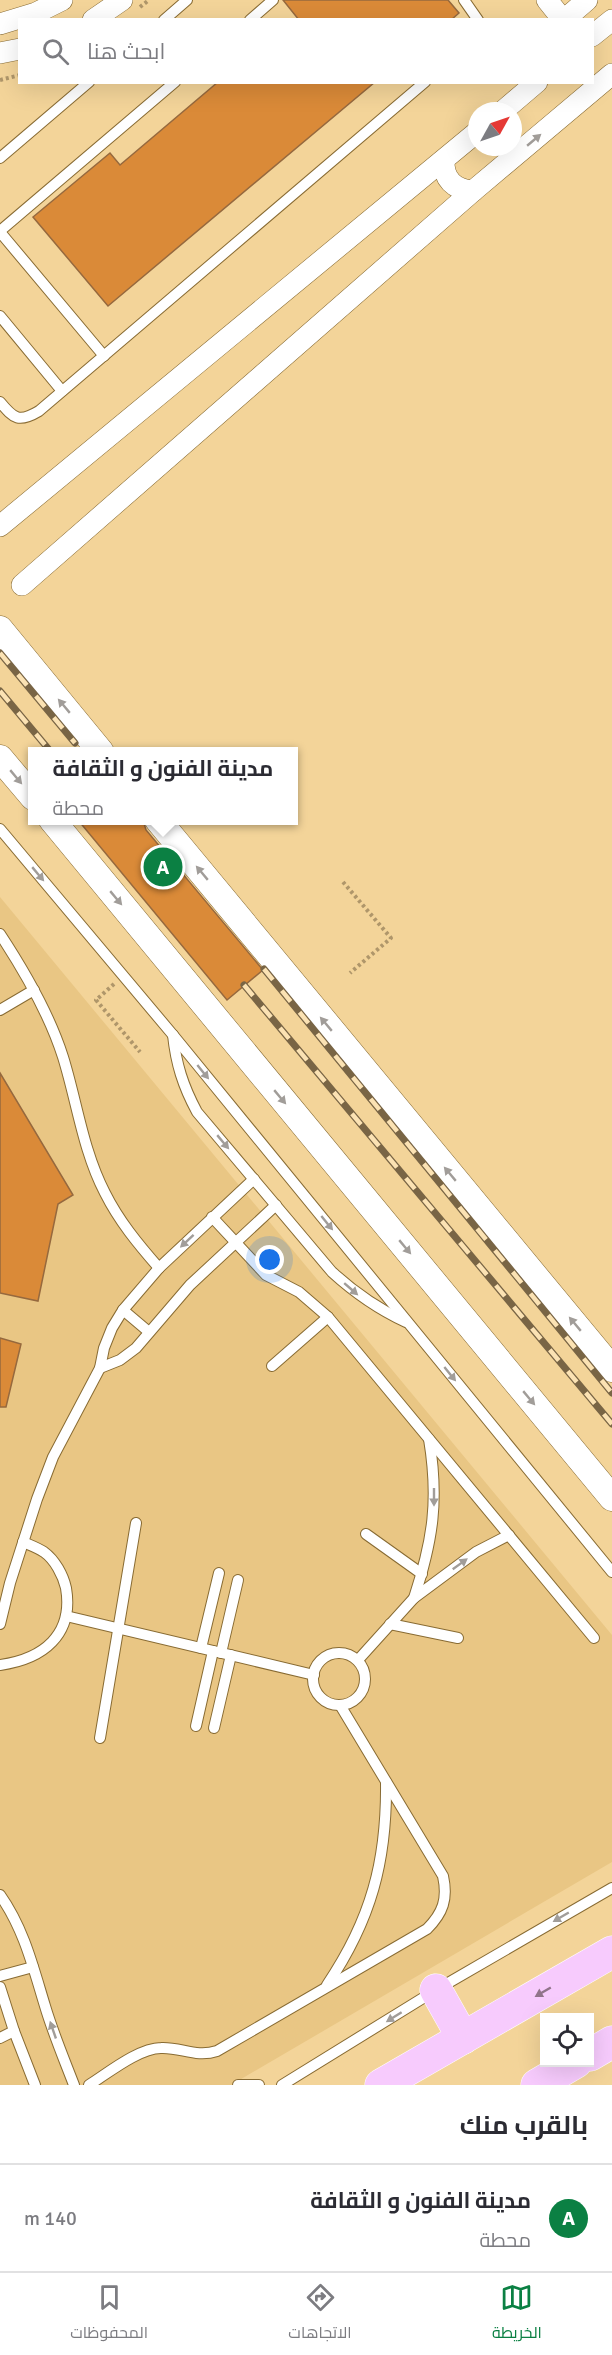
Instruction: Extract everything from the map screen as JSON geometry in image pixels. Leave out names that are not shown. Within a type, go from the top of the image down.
[{"type":"main road","points":[[381,2085],[612,1952]]},
{"type":"main road","points":[[436,1990],[463,2038]]},
{"type":"main road","points":[[594,2053],[612,2042]]},
{"type":"main road","points":[[537,2085],[568,2067]]},
{"type":"street","points":[[20,18],[62,0]]},
{"type":"street","points":[[96,18],[122,0]]},
{"type":"street","points":[[547,0],[561,18]]},
{"type":"street","points":[[565,18],[587,0]]},
{"type":"street","points":[[0,24],[18,18]]},
{"type":"street","points":[[594,34],[612,20]]},
{"type":"street","points":[[0,53],[18,49]]},
{"type":"street","points":[[22,585],[473,191],[612,74]]},
{"type":"street","points":[[512,102],[530,85]]},
{"type":"street","points":[[0,526],[468,140]]},
{"type":"street","points":[[444,160],[444,168],[451,183],[457,188],[473,191]]},
{"type":"street","points":[[0,629],[97,747]]},
{"type":"street","points":[[0,758],[28,791]]},
{"type":"street","points":[[56,825],[612,1498]]},
{"type":"street","points":[[162,825],[612,1369]]},
{"type":"lane","points":[[166,18],[187,0]]},
{"type":"lane","points":[[252,18],[273,0]]},
{"type":"lane","points":[[464,0],[477,18]]},
{"type":"lane","points":[[0,158],[87,84]]},
{"type":"lane","points":[[104,356],[0,232],[173,84]]},
{"type":"lane","points":[[0,402],[18,418],[27,418],[104,356],[423,84]]},
{"type":"lane","points":[[0,316],[62,391]]},
{"type":"lane","points":[[0,829],[173,1035],[612,1572]]},
{"type":"lane","points":[[0,934],[34,990],[62,1055],[89,1154],[104,1192],[125,1228],[159,1268]]},
{"type":"lane","points":[[0,1010],[34,990]]},
{"type":"lane","points":[[173,1035],[176,1062],[184,1088],[197,1112],[332,1272],[355,1293],[381,1311],[409,1324]]},
{"type":"lane","points":[[0,1624],[36,1499],[53,1458],[100,1368],[104,1348],[112,1328],[123,1310],[159,1268],[254,1179]]},
{"type":"lane","points":[[100,1368],[120,1360],[136,1348],[190,1285],[276,1205]]},
{"type":"lane","points":[[212,1217],[266,1275],[298,1292],[328,1317],[594,1638]]},
{"type":"lane","points":[[123,1310],[149,1332]]},
{"type":"lane","points":[[272,1366],[328,1317]]},
{"type":"lane","points":[[414,1598],[432,1534],[435,1502],[434,1470],[429,1439]]},
{"type":"lane","points":[[100,1738],[136,1523]]},
{"type":"lane","points":[[366,1534],[422,1575]]},
{"type":"lane","points":[[358,1660],[414,1598],[476,1552],[509,1535]]},
{"type":"lane","points":[[0,1665],[30,1659],[43,1651],[61,1630],[66,1616],[68,1599],[57,1566],[45,1553],[23,1542]]},
{"type":"lane","points":[[201,1648],[219,1573]]},
{"type":"lane","points":[[214,1728],[222,1653],[238,1580]]},
{"type":"lane","points":[[66,1616],[314,1675]]},
{"type":"lane","points":[[390,1624],[458,1638]]},
{"type":"lane","points":[[196,1726],[222,1653]]},
{"type":"lane","points":[[334,1653],[342,1653],[358,1660],[365,1676],[365,1684],[357,1699],[340,1705],[324,1701],[314,1687],[314,1675],[319,1662],[334,1653]]},
{"type":"lane","points":[[89,2085],[143,2052],[157,2048],[172,2048],[196,2055],[217,2051],[427,1929],[437,1919],[444,1906],[446,1891],[443,1876],[340,1705]]},
{"type":"lane","points":[[325,1988],[354,1941],[375,1889],[383,1854],[386,1780]]},
{"type":"lane","points":[[282,2085],[436,1990],[612,1888]]},
{"type":"lane","points":[[0,1895],[12,1912],[25,1938],[53,2030],[74,2085]]},
{"type":"lane","points":[[0,1976],[33,1967]]},
{"type":"lane","points":[[0,1987],[35,2085]]},
{"type":"lane","points":[[0,2038],[14,2031]]},
{"type":"lane","points":[[238,2085],[259,2085]]},
{"type":"path","points":[[0,80],[18,76]]},
{"type":"path","points":[[343,882],[391,938],[350,973]]},
{"type":"path","points":[[124,976],[96,1000],[140,1052]]},
{"type":"shaded area","points":[[0,897],[612,1635],[612,1862],[231,2085],[0,2085]]},
{"type":"building","points":[[283,0],[448,0],[459,13],[453,18],[297,18]]},
{"type":"building","points":[[216,84],[373,84],[108,306],[33,217],[110,153],[120,165]]},
{"type":"building","points":[[82,825],[144,825],[146,830],[263,970],[227,1000]]},
{"type":"building","points":[[0,1073],[73,1195],[58,1204],[38,1301],[0,1293]]},
{"type":"building","points":[[0,1338],[21,1344],[6,1407],[0,1407]]},
{"type":"railway","points":[[0,653],[75,743]]},
{"type":"railway","points":[[0,691],[47,747]]},
{"type":"railway","points":[[264,969],[612,1393]]},
{"type":"railway","points":[[244,985],[612,1424]]},
{"type":"place","name":"مدينة الفنون و الثقافة","points":[[163,867]]}]
